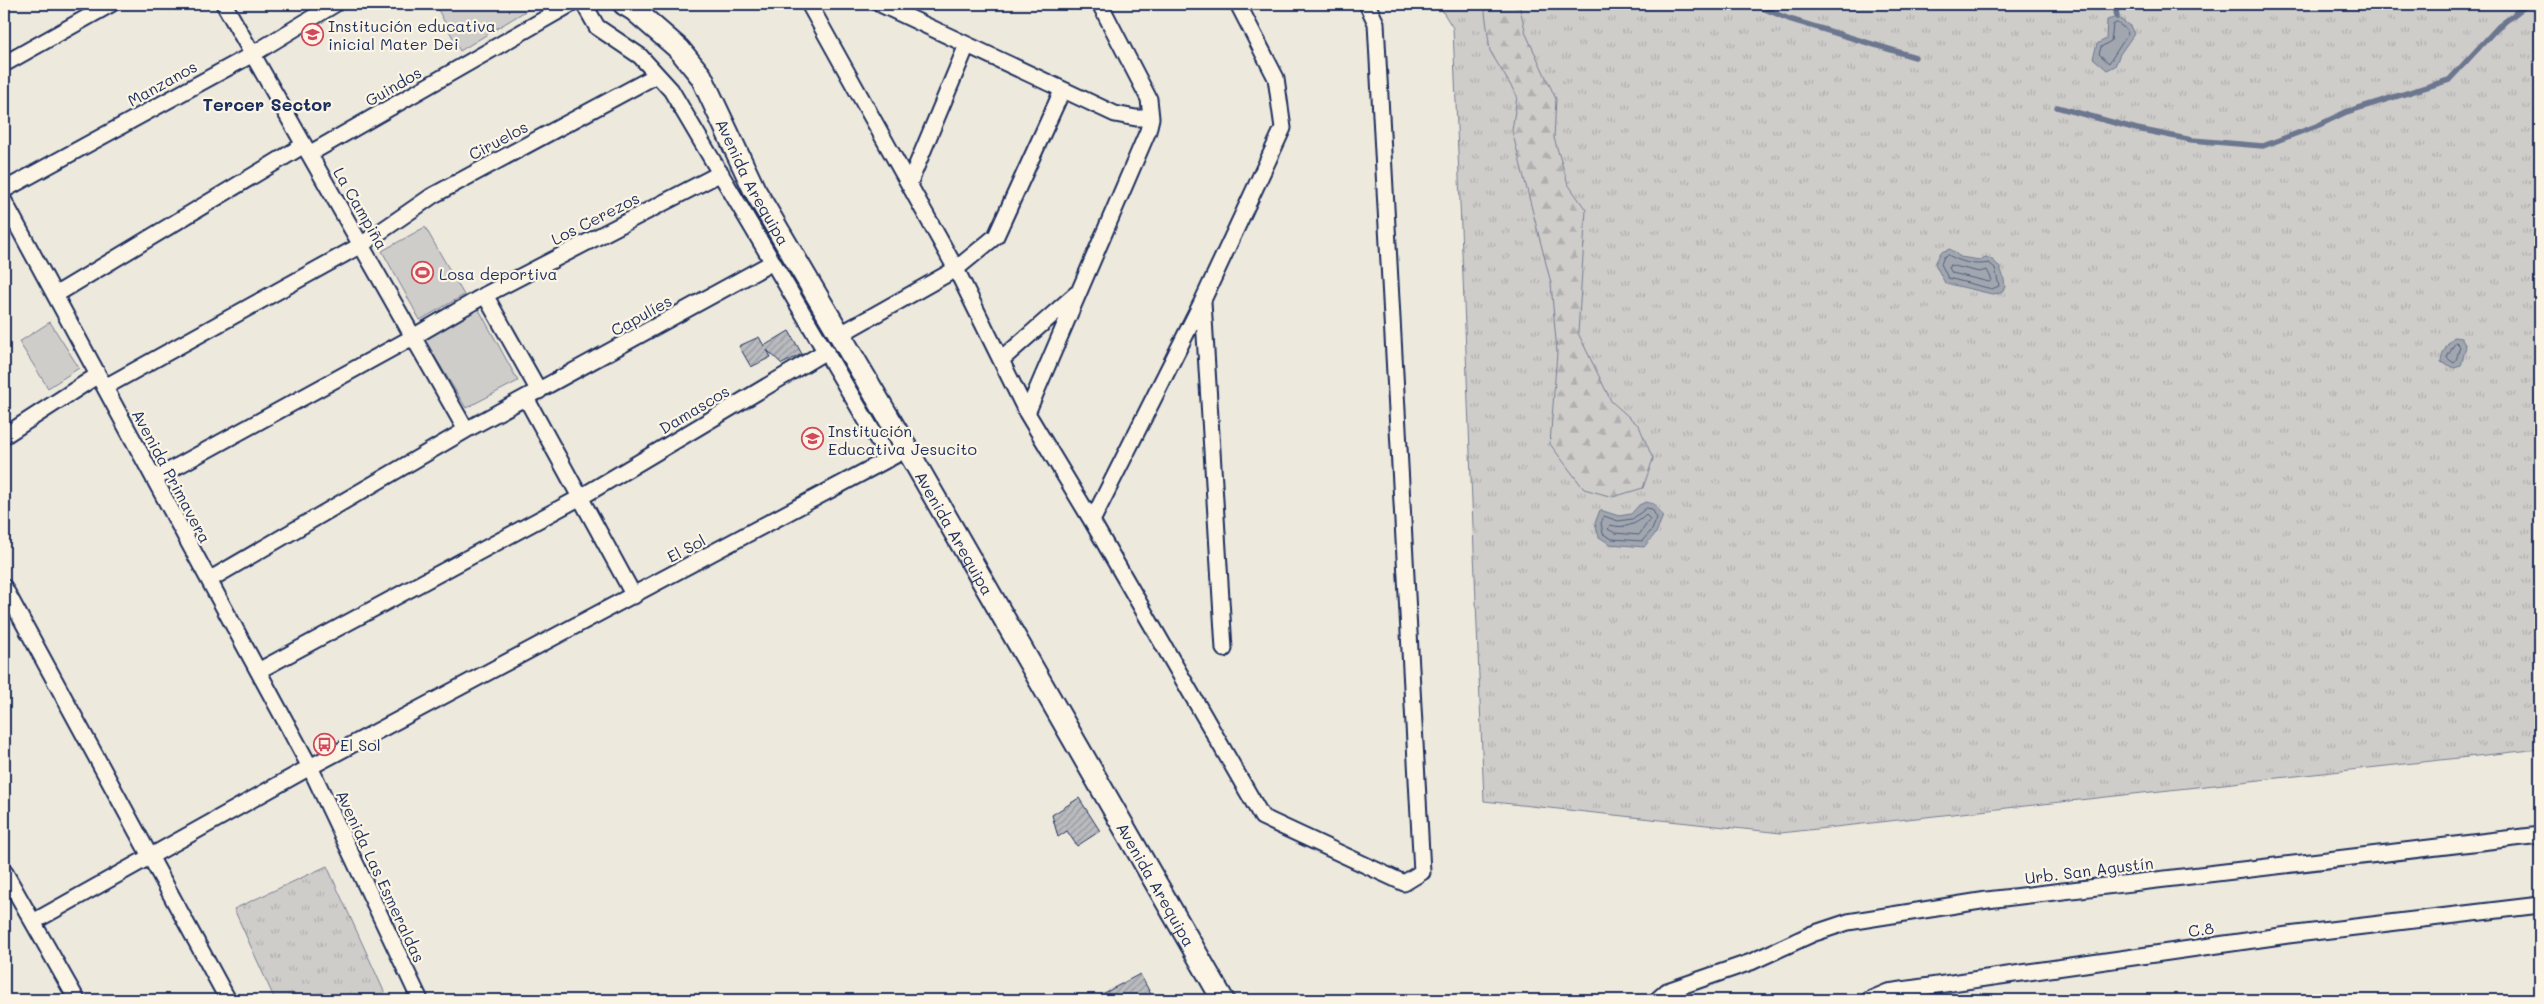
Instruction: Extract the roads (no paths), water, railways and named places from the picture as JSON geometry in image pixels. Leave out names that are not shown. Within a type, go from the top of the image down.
[{"type":"street","points":[[4,64],[111,4]]},
{"type":"street","name":"La Campiña","points":[[224,4],[466,430]]},
{"type":"street","name":"Manzanos","points":[[4,190],[252,54],[335,4]]},
{"type":"street","name":"Guindos","points":[[54,295],[307,149],[571,4]]},
{"type":"street","points":[[584,4],[598,27],[640,56],[671,90],[826,352],[898,454]]},
{"type":"street","name":"Avenida Arequipa","points":[[624,4],[634,10],[679,49],[701,76],[754,189],[840,335],[898,454],[1223,1000]]},
{"type":"street","points":[[808,4],[956,269],[1026,412],[1092,521],[1262,817],[1404,883],[1422,872],[1376,23],[1367,4]]},
{"type":"street","points":[[880,4],[1062,91],[1115,114],[1136,118],[1151,118]]},
{"type":"street","points":[[1026,412],[1148,131],[1151,118],[1149,99],[1100,4]]},
{"type":"street","points":[[1092,521],[1203,300],[1283,128],[1276,78],[1238,4]]},
{"type":"street","points":[[909,184],[968,46]]},
{"type":"street","name":"Ciruelos","points":[[4,436],[101,381],[361,245],[432,196],[657,75]]},
{"type":"street","points":[[840,335],[956,269],[996,236],[1062,91]]},
{"type":"street","name":"Los Cerezos","points":[[154,479],[413,337],[484,294],[721,173]]},
{"type":"street","name":"Avenida Primavera","points":[[4,200],[310,767]]},
{"type":"street","name":"Capulíes","points":[[209,580],[466,430],[773,262]]},
{"type":"street","points":[[1001,360],[1079,292]]},
{"type":"street","points":[[484,294],[581,497],[634,596]]},
{"type":"street","points":[[1203,300],[1224,649]]},
{"type":"street","name":"Damascos","points":[[258,671],[581,497],[826,352]]},
{"type":"street","name":"El Sol","points":[[33,922],[310,767],[898,454]]},
{"type":"street","points":[[4,588],[228,1000]]},
{"type":"street","name":"Avenida Las Esmeraldas","points":[[310,767],[420,1000]]},
{"type":"street","name":"Urb. San Agustín","points":[[1657,1000],[1667,991],[1751,962],[1812,934],[1848,922],[1987,900],[2540,835]]},
{"type":"street","points":[[4,871],[77,1000]]},
{"type":"street","name":"C.8","points":[[1869,1000],[1888,992],[2288,935],[2540,905]]},
{"type":"water","points":[[2117,17],[2130,26],[2134,34],[2120,54],[2115,66],[2107,70],[2093,58],[2097,44],[2106,39],[2107,20]]},
{"type":"water","points":[[1950,249],[1960,257],[1980,260],[1986,257],[1991,259],[2000,269],[2003,277],[2005,287],[2001,293],[1992,294],[1945,283],[1935,264],[1941,252]]},
{"type":"water","points":[[2454,337],[2461,338],[2466,346],[2461,366],[2454,368],[2441,362],[2445,349]]},
{"type":"water","points":[[1646,502],[1654,504],[1663,516],[1656,533],[1644,547],[1610,544],[1599,537],[1595,523],[1600,510],[1619,516],[1631,514],[1639,505]]},
{"type":"waterway","points":[[1753,4],[1789,19],[1915,57]]},
{"type":"waterway","points":[[2115,4],[2117,17]]},
{"type":"waterway","points":[[2057,107],[2137,129],[2192,140],[2263,146],[2319,125],[2346,112],[2449,80],[2498,27],[2528,4]]},
{"type":"place","name":"Institución educativa inicial Mater Dei","points":[[312,34]]},
{"type":"place","name":"Losa deportiva","points":[[423,273]]},
{"type":"place","name":"Institución Educativa Jesucito","points":[[812,439]]},
{"type":"place","name":"El Sol","points":[[324,744]]},
{"type":"district","name":"Tercer Sector","points":[[267,104]]}]
